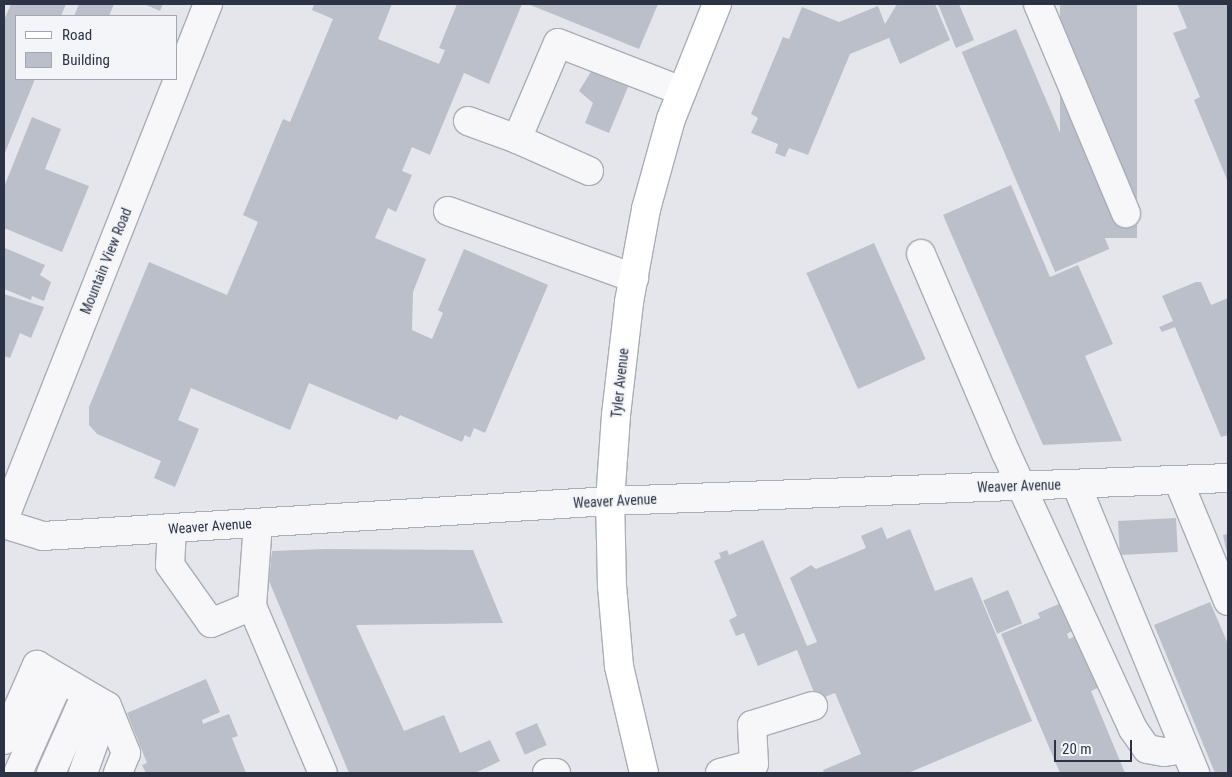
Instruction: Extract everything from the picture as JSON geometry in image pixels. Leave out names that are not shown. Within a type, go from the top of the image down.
[{"type":"main road","name":"Tyler Avenue","points":[[644,773],[620,666],[610,501],[634,278],[646,209],[682,91],[717,4]]},
{"type":"street","name":"Mountain View Road","points":[[178,80],[208,4]]},
{"type":"street","points":[[1038,4],[1126,213]]},
{"type":"street","points":[[517,139],[558,43],[682,91]]},
{"type":"street","name":"Mountain View Road","points":[[4,519],[178,80]]},
{"type":"street","points":[[468,121],[517,139],[589,171]]},
{"type":"street","points":[[448,211],[634,278]]},
{"type":"street","points":[[921,254],[1133,729],[1148,749],[1164,752],[1190,761]]},
{"type":"street","name":"Weaver Avenue","points":[[4,524],[44,536],[610,501],[1228,478]]},
{"type":"street","points":[[1178,480],[1228,600]]},
{"type":"street","points":[[1076,484],[1190,761]]},
{"type":"street","points":[[258,523],[252,606],[323,773]]},
{"type":"street","points":[[172,528],[170,565],[211,623],[252,606]]},
{"type":"street","points":[[4,740],[37,665],[96,700],[126,753],[118,773]]},
{"type":"street","points":[[18,773],[60,679]]},
{"type":"street","points":[[51,773],[96,700]]},
{"type":"street","points":[[83,773],[96,700]]},
{"type":"street","points":[[720,773],[754,764],[752,725],[813,706]]},
{"type":"street","points":[[547,773],[556,773]]},
{"type":"building","points":[[11,4],[66,4],[61,15],[15,15],[15,80],[35,80],[4,155],[4,20]]},
{"type":"building","points":[[79,4],[114,4],[109,15],[74,15]]},
{"type":"building","points":[[144,4],[163,4],[160,11]]},
{"type":"building","points":[[314,4],[392,4],[378,39],[439,64],[445,50],[439,48],[457,4],[522,4],[489,84],[464,73],[430,155],[412,147],[402,171],[412,175],[396,212],[388,208],[375,238],[426,259],[413,292],[412,330],[432,339],[443,313],[438,310],[464,249],[548,285],[485,433],[474,428],[470,438],[465,435],[462,442],[400,415],[397,420],[309,383],[290,430],[191,388],[178,420],[199,429],[175,487],[154,478],[161,461],[97,434],[89,425],[89,407],[149,262],[227,295],[258,222],[243,215],[283,119],[290,122],[333,19],[312,10]]},
{"type":"building","points":[[528,4],[658,4],[639,49]]},
{"type":"building","points":[[897,4],[935,4],[950,40],[900,64],[889,38],[850,54],[808,155],[789,148],[785,157],[775,153],[778,144],[751,133],[758,118],[751,114],[783,37],[789,39],[802,7],[839,22],[878,6],[885,24]]},
{"type":"building","points":[[938,4],[959,4],[974,40],[956,48]]},
{"type":"building","points":[[1060,4],[1137,4],[1137,238],[1060,238]]},
{"type":"building","points":[[1177,4],[1228,4],[1228,182],[1194,100],[1200,97],[1173,33],[1187,28]]},
{"type":"building","points":[[1016,29],[1109,249],[1055,272],[962,52]]},
{"type":"building","points":[[592,70],[630,82],[609,133],[585,123],[593,103],[579,91]]},
{"type":"building","points":[[32,117],[61,129],[45,169],[89,186],[62,252],[4,228],[4,187]]},
{"type":"building","points":[[1011,185],[1050,277],[1078,265],[1113,344],[1085,356],[1122,441],[1043,445],[943,215]]},
{"type":"building","points":[[874,243],[926,359],[858,389],[806,273]]},
{"type":"building","points":[[5,248],[45,265],[40,275],[51,282],[44,301],[32,296],[31,300],[4,289]]},
{"type":"building","points":[[1196,282],[1201,282],[1211,305],[1228,298],[1228,435],[1221,437],[1175,327],[1162,332],[1159,327],[1173,321],[1162,296]]},
{"type":"building","points":[[4,294],[44,307],[31,338],[20,333],[10,358],[4,356]]},
{"type":"building","points":[[1176,518],[1178,552],[1120,555],[1118,521]]},
{"type":"building","points":[[882,527],[887,539],[910,529],[935,591],[972,577],[1032,721],[908,773],[824,773],[823,770],[861,754],[835,693],[817,700],[797,650],[758,666],[744,633],[736,636],[729,620],[737,616],[714,561],[721,558],[719,553],[727,550],[729,555],[763,540],[807,646],[817,642],[790,578],[811,565],[816,569],[866,548],[861,536]]},
{"type":"building","points":[[1228,534],[1228,558],[1223,535]]},
{"type":"building","points":[[326,549],[473,550],[503,623],[356,625],[404,731],[444,715],[460,753],[490,740],[500,761],[475,773],[349,773],[269,581],[272,551]]},
{"type":"building","points":[[1008,590],[1022,623],[997,634],[983,601]]},
{"type":"building","points":[[1210,602],[1228,644],[1228,773],[1215,773],[1154,625]]},
{"type":"building","points":[[1061,603],[1072,631],[1067,634],[1069,639],[1080,634],[1102,686],[1091,691],[1125,773],[1060,773],[1001,634],[1040,618],[1038,613]]},
{"type":"building","points":[[206,679],[220,712],[202,720],[203,724],[229,714],[238,736],[232,738],[246,773],[146,773],[142,765],[147,763],[127,713]]},
{"type":"building","points":[[537,723],[547,745],[525,755],[515,733]]}]
